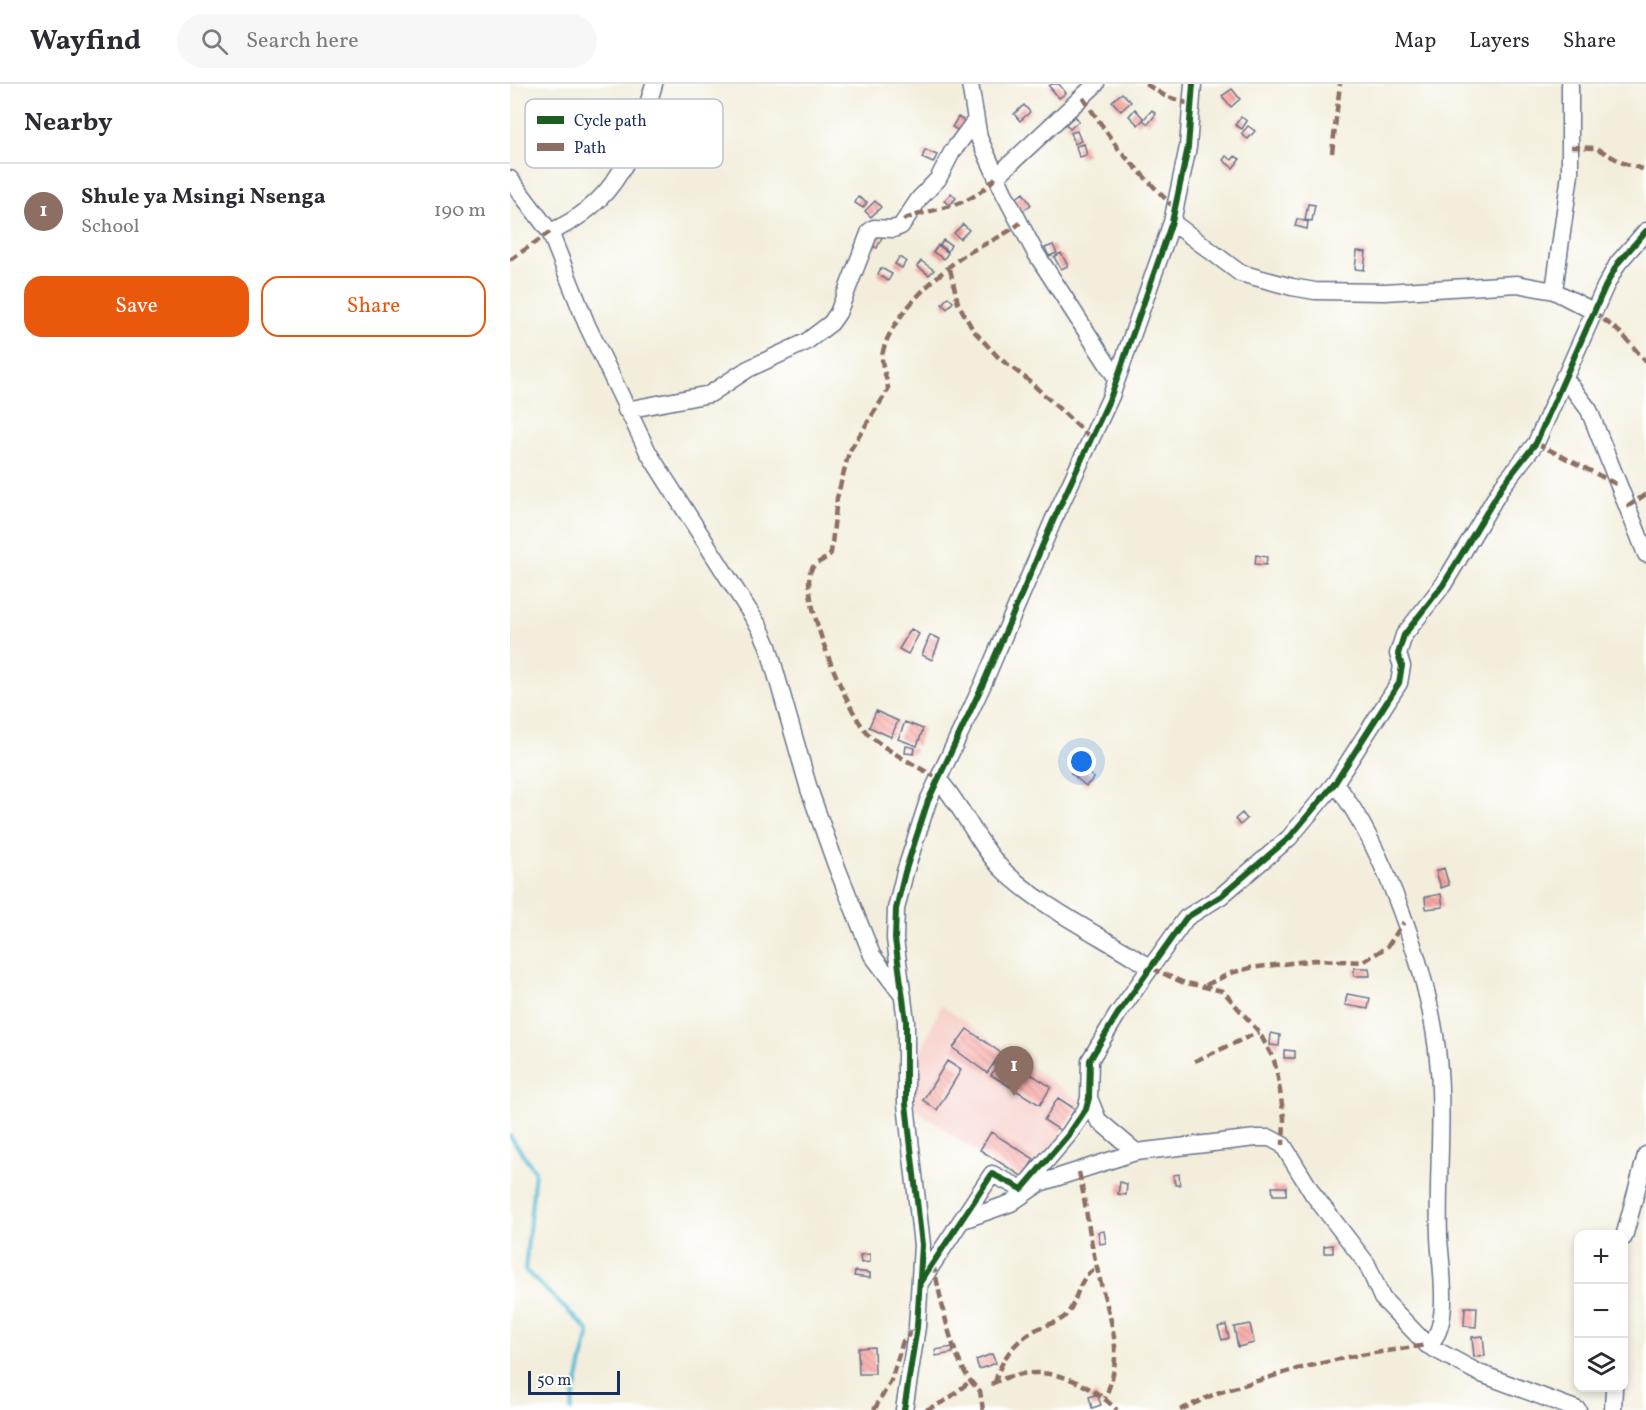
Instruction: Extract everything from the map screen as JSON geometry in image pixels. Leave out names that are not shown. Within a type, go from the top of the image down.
[{"type":"street","points":[[649,99],[654,84]]},
{"type":"street","points":[[970,84],[975,121],[996,177],[1039,259],[1117,379]]},
{"type":"street","points":[[996,177],[1096,84]]},
{"type":"street","points":[[904,1410],[912,1371],[921,1281],[922,1245],[906,1104],[903,997],[894,932],[896,909],[918,828],[938,779],[983,684],[1053,521],[1103,417],[1117,379],[1172,222],[1188,147],[1193,84]]},
{"type":"street","points":[[1554,291],[1570,174],[1570,84]]},
{"type":"street","points":[[626,410],[710,394],[748,369],[806,342],[823,330],[831,323],[844,302],[870,231],[874,228],[893,229],[901,226],[919,199],[938,179],[952,152],[975,121]]},
{"type":"street","points":[[550,232],[580,217],[596,205],[612,187],[621,168]]},
{"type":"street","points":[[510,179],[550,232],[587,325],[648,453],[760,628],[768,646],[812,798],[852,907],[872,955],[903,997]]},
{"type":"street","points":[[1172,222],[1240,273],[1304,289],[1385,292],[1517,284],[1554,291],[1593,311]]},
{"type":"street","points":[[921,1281],[992,1174],[1022,1189],[1069,1134],[1086,1109],[1089,1098],[1090,1060],[1116,1015],[1186,918],[1221,896],[1274,853],[1335,783],[1398,683],[1402,666],[1398,654],[1404,634],[1443,585],[1503,485],[1536,443],[1593,311],[1618,263],[1646,231]]},
{"type":"street","points":[[1564,377],[1592,417],[1646,554]]},
{"type":"street","points":[[938,779],[952,795],[1003,869],[1041,898],[1151,968]]},
{"type":"street","points":[[1335,783],[1364,824],[1386,872],[1427,996],[1436,1042],[1439,1084],[1437,1201],[1442,1318],[1437,1337],[1427,1345]]},
{"type":"street","points":[[1089,1098],[1098,1120],[1136,1152]]},
{"type":"street","points":[[963,1220],[1011,1203],[1040,1183],[1136,1152],[1270,1138],[1279,1142],[1321,1205],[1363,1258],[1382,1298],[1427,1345],[1470,1370],[1519,1386],[1551,1405],[1578,1410]]},
{"type":"street","points":[[1625,1230],[1646,1155]]},
{"type":"street","points":[[1613,1410],[1614,1392]]},
{"type":"shaded area","points":[[941,1005],[1083,1103],[1023,1186],[898,1096],[907,1083]]},
{"type":"building","points":[[1059,84],[1066,93],[1059,98],[1049,86]]},
{"type":"building","points":[[1232,89],[1240,99],[1231,107],[1222,96]]},
{"type":"building","points":[[1122,93],[1131,102],[1121,111],[1112,101]]},
{"type":"building","points":[[1024,105],[1030,112],[1020,121],[1014,114]]},
{"type":"building","points":[[1135,109],[1144,119],[1138,125],[1129,116]]},
{"type":"building","points":[[1152,110],[1156,114],[1148,124],[1143,120]]},
{"type":"building","points":[[1075,116],[1079,121],[1070,129],[1066,124]]},
{"type":"building","points":[[958,117],[966,122],[961,132],[952,127]]},
{"type":"building","points":[[1241,117],[1247,121],[1242,129],[1235,125]]},
{"type":"building","points":[[1248,126],[1255,131],[1248,139],[1241,134]]},
{"type":"building","points":[[1077,131],[1081,141],[1075,144],[1071,133]]},
{"type":"building","points":[[1084,144],[1087,155],[1079,157],[1076,146]]},
{"type":"building","points":[[925,150],[937,155],[933,163],[922,158]]},
{"type":"building","points":[[1226,156],[1232,160],[1235,156],[1240,159],[1233,168],[1223,160]]},
{"type":"building","points":[[951,193],[956,198],[950,205],[944,201]]},
{"type":"building","points":[[1023,193],[1031,205],[1022,211],[1014,200]]},
{"type":"building","points":[[858,197],[867,202],[863,208],[855,203]]},
{"type":"building","points":[[875,201],[881,207],[871,217],[865,211]]},
{"type":"building","points":[[1308,204],[1315,205],[1312,221],[1305,220]]},
{"type":"building","points":[[1297,219],[1308,222],[1307,229],[1295,226]]},
{"type":"building","points":[[963,224],[969,230],[960,239],[954,233]]},
{"type":"building","points":[[877,232],[883,235],[877,248],[870,245]]},
{"type":"building","points":[[943,240],[951,245],[948,251],[940,245]]},
{"type":"building","points":[[938,245],[948,253],[944,259],[933,252]]},
{"type":"building","points":[[1053,245],[1057,253],[1049,256],[1045,248]]},
{"type":"building","points":[[1357,251],[1366,252],[1364,270],[1355,269]]},
{"type":"building","points":[[1061,253],[1068,266],[1061,269],[1054,257]]},
{"type":"building","points":[[899,257],[906,261],[902,268],[895,264]]},
{"type":"building","points":[[921,261],[934,270],[929,275],[917,266]]},
{"type":"building","points":[[881,268],[892,274],[888,281],[878,274]]},
{"type":"building","points":[[948,297],[953,302],[947,309],[942,304]]},
{"type":"building","points":[[1256,555],[1267,557],[1266,565],[1255,564]]},
{"type":"building","points":[[911,629],[919,634],[908,654],[899,649]]},
{"type":"building","points":[[930,635],[940,639],[932,660],[922,655]]},
{"type":"building","points":[[876,711],[898,721],[891,737],[869,727]]},
{"type":"building","points":[[905,722],[923,729],[917,746],[898,739]]},
{"type":"building","points":[[906,746],[915,748],[914,754],[905,753]]},
{"type":"building","points":[[1079,764],[1094,778],[1086,786],[1071,773]]},
{"type":"building","points":[[1242,813],[1247,819],[1240,825],[1235,819]]},
{"type":"building","points":[[1444,868],[1449,885],[1441,888],[1436,871]]},
{"type":"building","points":[[1441,894],[1443,907],[1426,909],[1425,897]]},
{"type":"building","points":[[1354,968],[1369,968],[1370,976],[1354,976]]},
{"type":"building","points":[[1347,994],[1370,998],[1368,1009],[1345,1005]]},
{"type":"building","points":[[967,1029],[1001,1053],[987,1073],[953,1048]]},
{"type":"building","points":[[1271,1033],[1280,1035],[1279,1046],[1270,1045]]},
{"type":"building","points":[[1284,1050],[1295,1051],[1295,1058],[1284,1058]]},
{"type":"building","points":[[1003,1056],[1051,1087],[1040,1105],[991,1075]]},
{"type":"building","points":[[947,1061],[961,1070],[937,1110],[923,1100]]},
{"type":"building","points":[[1058,1098],[1075,1109],[1061,1131],[1044,1120]]},
{"type":"building","points":[[991,1132],[1034,1159],[1023,1177],[980,1150]]},
{"type":"building","points":[[1179,1174],[1180,1185],[1175,1185],[1173,1175]]},
{"type":"building","points":[[1120,1182],[1127,1184],[1126,1195],[1118,1194]]},
{"type":"building","points":[[1272,1187],[1286,1187],[1286,1195],[1273,1195]]},
{"type":"building","points":[[1104,1231],[1106,1243],[1100,1244],[1098,1232]]},
{"type":"building","points":[[1333,1245],[1333,1253],[1324,1253],[1324,1246]]},
{"type":"building","points":[[870,1254],[870,1262],[861,1263],[860,1255]]},
{"type":"building","points":[[855,1271],[870,1273],[870,1278],[854,1276]]},
{"type":"building","points":[[1465,1307],[1477,1307],[1476,1327],[1464,1326]]},
{"type":"building","points":[[1250,1324],[1254,1343],[1238,1347],[1234,1327]]},
{"type":"building","points":[[1226,1325],[1229,1338],[1222,1340],[1218,1327]]},
{"type":"building","points":[[1483,1336],[1485,1356],[1474,1357],[1472,1337]]},
{"type":"building","points":[[874,1347],[875,1374],[859,1374],[858,1348]]},
{"type":"building","points":[[952,1347],[953,1353],[936,1356],[935,1350]]},
{"type":"building","points":[[992,1354],[996,1363],[979,1369],[976,1360]]},
{"type":"building","points":[[1097,1394],[1101,1405],[1092,1408],[1089,1397]]},
{"type":"waterway","points":[[510,1136],[535,1171],[525,1270],[589,1331],[571,1410]]},
{"type":"marked path","points":[[1146,84],[1165,96],[1190,104]]},
{"type":"marked path","points":[[1332,153],[1340,84]]},
{"type":"marked path","points":[[1083,98],[1119,150],[1175,209]]},
{"type":"marked path","points":[[1571,147],[1596,148],[1623,163],[1646,170]]},
{"type":"marked path","points":[[903,220],[964,201],[985,188],[996,177]]},
{"type":"marked path","points":[[938,779],[885,747],[869,735],[860,723],[838,681],[819,628],[809,584],[811,570],[831,553],[837,498],[849,452],[888,390],[882,358],[892,329],[915,299],[956,261],[1020,223]]},
{"type":"marked path","points":[[510,260],[550,232]]},
{"type":"marked path","points":[[950,269],[958,303],[973,330],[999,358],[1027,379],[1092,439]]},
{"type":"marked path","points":[[1593,311],[1622,334],[1646,362]]},
{"type":"marked path","points":[[1536,443],[1618,485]]},
{"type":"marked path","points":[[1627,507],[1646,494]]},
{"type":"marked path","points":[[1206,985],[1231,973],[1250,968],[1315,960],[1363,962],[1388,946],[1404,922]]},
{"type":"marked path","points":[[1151,968],[1182,982],[1223,991],[1259,1032],[1274,1060],[1278,1078],[1284,1118],[1283,1145]]},
{"type":"marked path","points":[[1195,1061],[1259,1032]]},
{"type":"marked path","points":[[1079,1172],[1094,1256],[1110,1317],[1115,1348],[1115,1363],[1105,1398]]},
{"type":"marked path","points":[[933,1264],[955,1350],[970,1380],[980,1391],[983,1410]]},
{"type":"marked path","points":[[995,1383],[1006,1357],[1018,1342],[1033,1331],[1065,1317],[1082,1283],[1090,1272],[1097,1268]]},
{"type":"marked path","points":[[874,1410],[891,1381],[903,1341],[917,1327]]},
{"type":"marked path","points":[[1180,1410],[1217,1393],[1297,1369],[1348,1357],[1427,1345]]},
{"type":"marked path","points":[[991,1384],[1008,1377],[1025,1374],[1042,1373],[1058,1376],[1089,1388],[1117,1410]]},
{"type":"marked path","points":[[926,1410],[947,1400],[969,1382]]},
{"type":"cycle path","points":[[904,1410],[917,1327],[922,1245],[906,1104],[906,1021],[895,939],[896,909],[905,872],[928,801],[983,684],[1053,521],[1111,396],[1172,222],[1188,147],[1193,84]]},
{"type":"cycle path","points":[[921,1281],[992,1174],[1022,1189],[1069,1134],[1086,1109],[1089,1098],[1090,1060],[1117,1015],[1186,918],[1221,896],[1289,838],[1335,783],[1399,683],[1402,666],[1398,654],[1404,635],[1443,585],[1503,485],[1536,443],[1605,287],[1618,263],[1646,231]]},
{"type":"place","name":"Shule ya Msingi Nsenga","points":[[1014,1096]]}]
